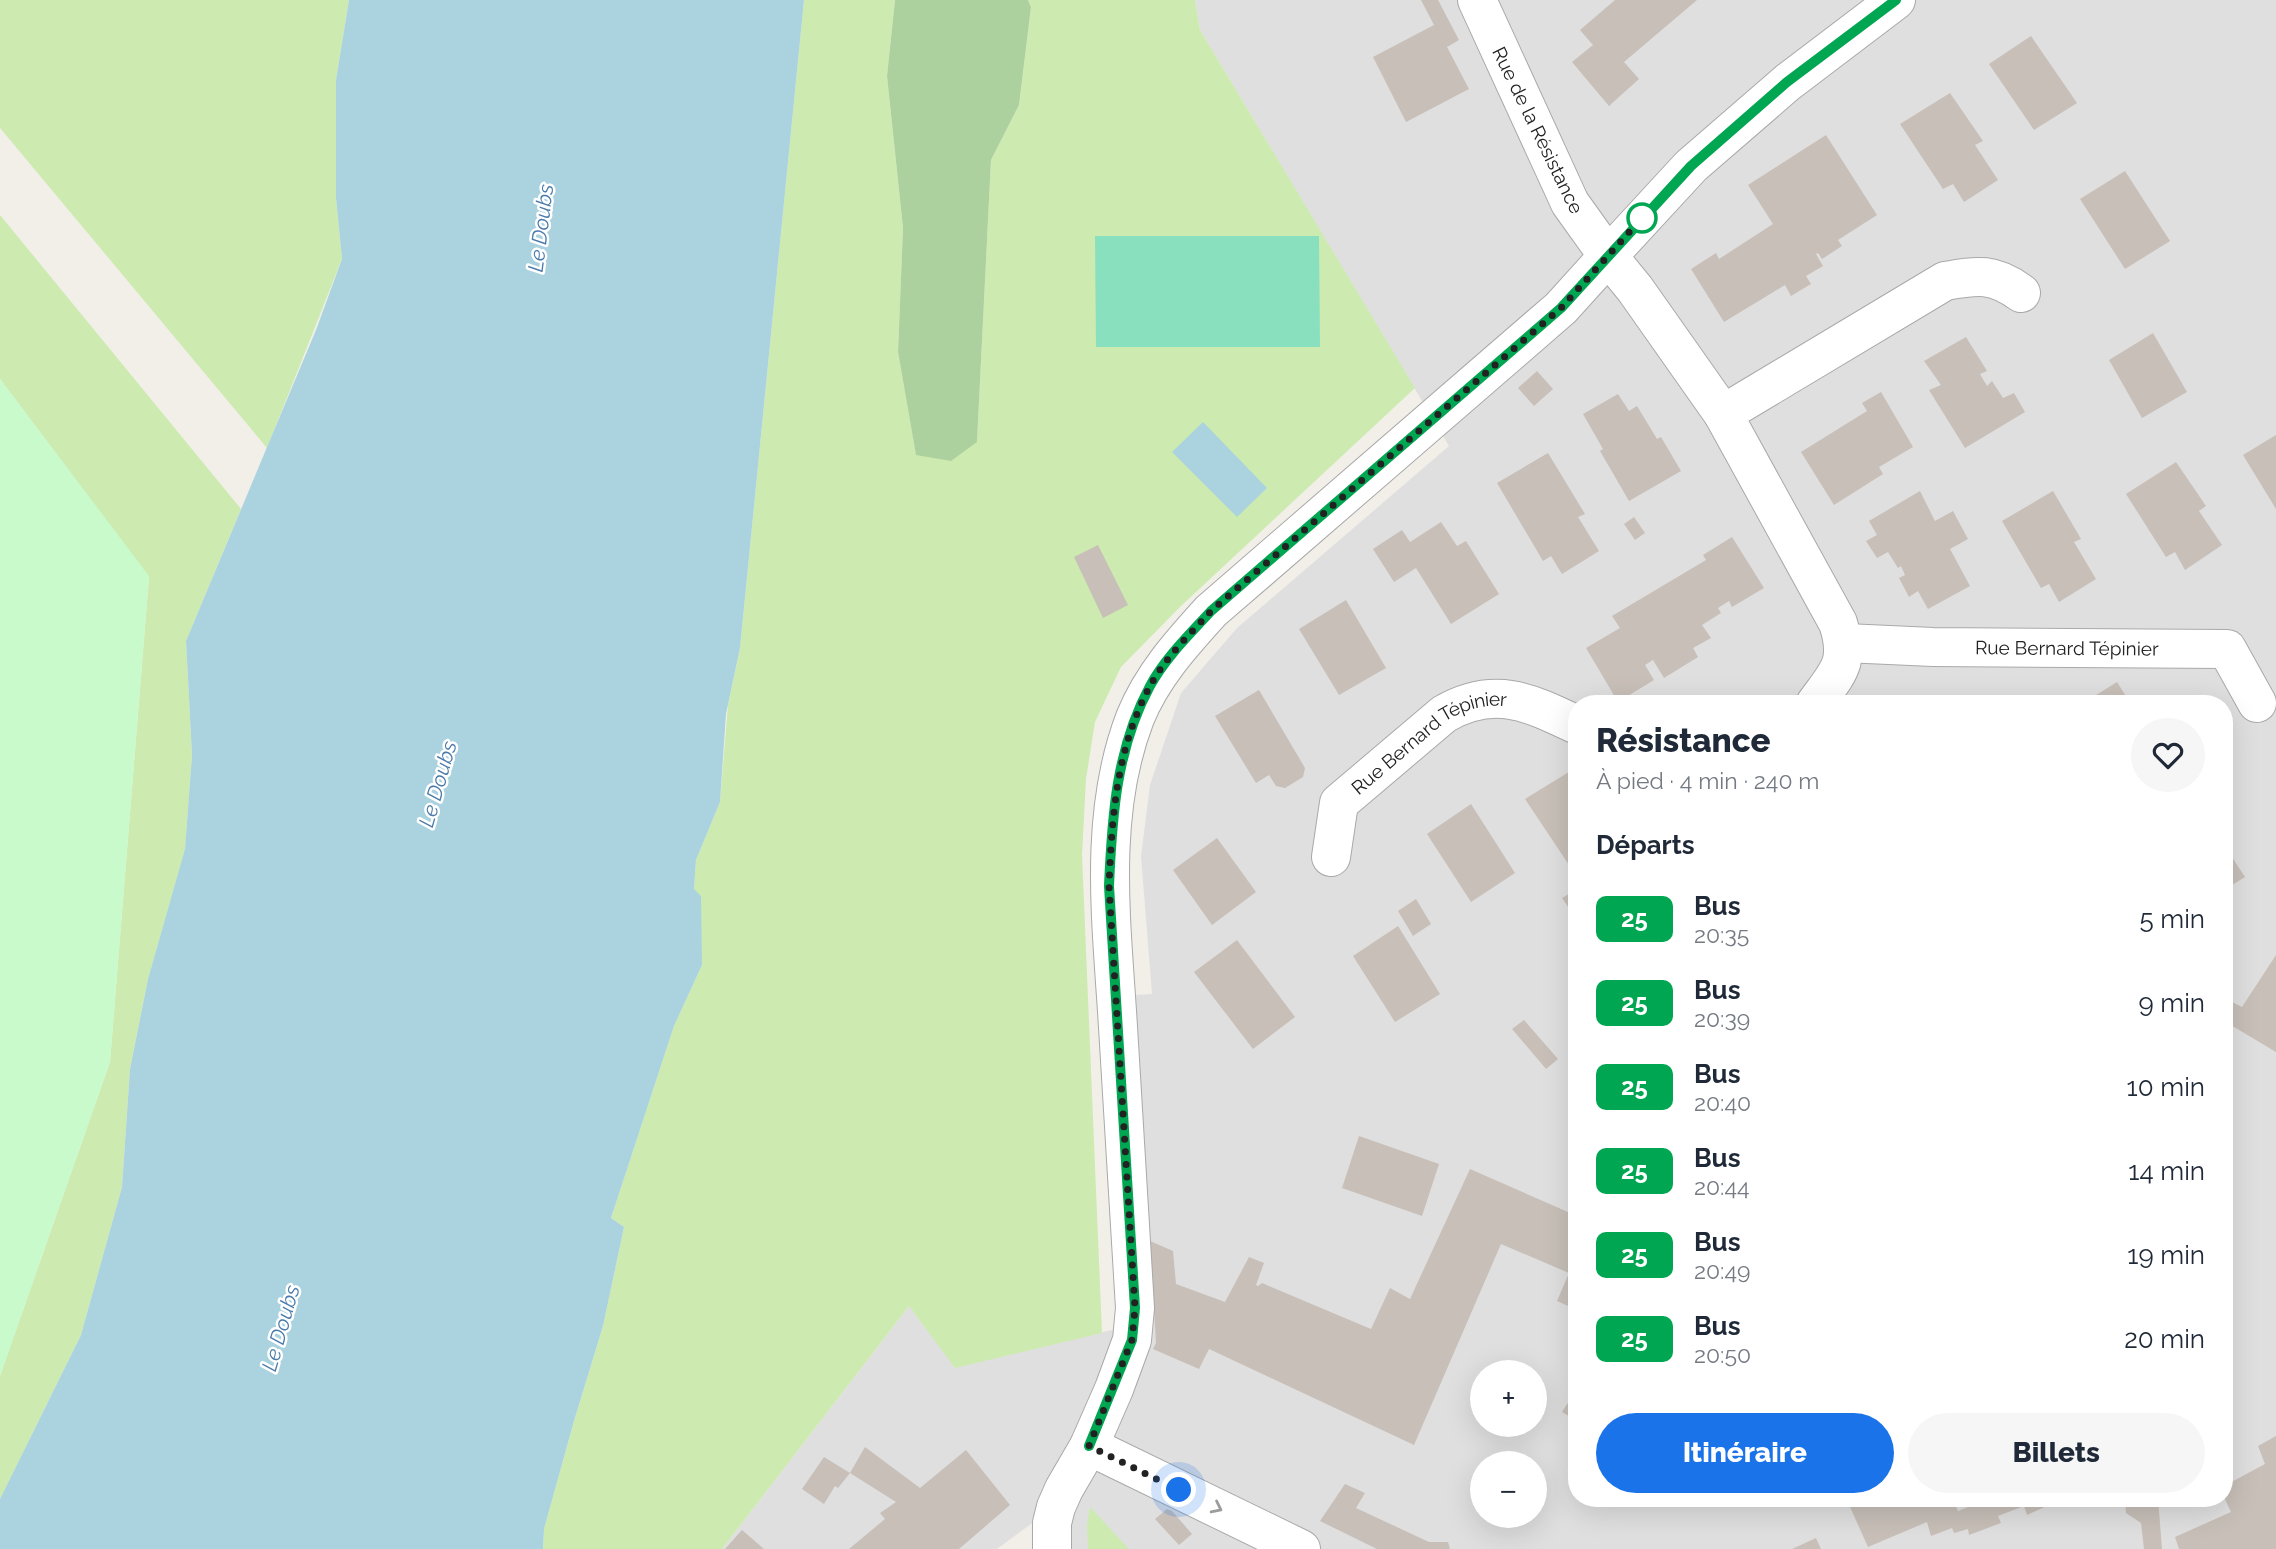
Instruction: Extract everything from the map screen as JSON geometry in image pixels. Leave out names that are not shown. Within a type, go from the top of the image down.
[{"type":"street","name":"Rue de la Résistance","points":[[1476,0],[1570,203],[1608,256]]},
{"type":"street","points":[[1052,1549],[1052,1523],[1056,1507],[1089,1446],[1132,1340],[1135,1308],[1109,886],[1112,828],[1125,747],[1151,685],[1178,647],[1211,611],[1561,308],[1691,166],[1787,82],[1896,0]]},
{"type":"street","points":[[1608,256],[1635,289],[1723,414],[1838,622],[1845,643],[1841,667],[1821,695]]},
{"type":"street","points":[[1723,414],[1945,281],[1975,275],[2004,281],[2021,293]]},
{"type":"street","name":"Rue Bernard Tépinier","points":[[1845,643],[1933,647],[2227,649],[2258,703]]},
{"type":"street","name":"Rue Bernard Tépinier","points":[[1331,857],[1339,803],[1458,706],[1483,699],[1513,699],[1568,721]]},
{"type":"street","points":[[1089,1446],[1301,1549]]},
{"type":"shaded area","points":[[1195,0],[2276,0],[2276,1549],[1072,1549],[1039,1518],[997,1549],[722,1549],[909,1306],[956,1367],[1145,1322],[1136,995],[1152,994],[1141,856],[1150,785],[1181,693],[1237,628],[1449,446],[1200,30]]},
{"type":"green space","points":[[0,0],[349,0],[336,80],[336,198],[342,259],[267,448],[0,128]]},
{"type":"green space","points":[[804,0],[895,0],[887,76],[903,228],[898,352],[916,454],[977,442],[991,160],[1019,105],[1031,7],[1028,0],[1195,0],[1200,30],[1415,388],[1181,606],[1121,667],[1095,722],[1086,779],[1082,855],[1102,1333],[955,1368],[909,1306],[722,1549],[543,1549],[544,1529],[603,1326],[624,1227],[611,1218],[674,1026],[702,965],[694,889],[696,860],[720,802],[728,705],[740,648]]},
{"type":"green space","points":[[895,0],[1028,0],[1031,7],[1019,105],[991,160],[977,442],[951,461],[916,455],[898,352],[903,228],[887,76]]},
{"type":"green space","points":[[0,215],[241,509],[186,641],[192,755],[185,850],[148,979],[130,1069],[122,1187],[81,1335],[0,1499],[0,1376],[110,1062],[149,577],[0,379]]},
{"type":"green space","points":[[1095,236],[1319,236],[1320,347],[1096,347]]},
{"type":"green space","points":[[0,379],[149,576],[110,1062],[0,1376]]},
{"type":"green space","points":[[1090,1507],[1129,1549],[1088,1549],[1087,1525]]},
{"type":"water","name":"Le Doubs","points":[[349,0],[804,0],[740,648],[726,714],[720,802],[696,860],[694,889],[701,896],[702,965],[674,1026],[611,1218],[624,1227],[603,1326],[544,1529],[543,1549],[0,1549],[0,1499],[81,1335],[122,1187],[130,1069],[148,979],[185,849],[192,755],[186,641],[316,330],[342,259],[336,198],[336,80]]},
{"type":"water","points":[[1203,422],[1267,488],[1237,517],[1172,452]]},
{"type":"building","points":[[1421,0],[1438,0],[1459,40],[1447,47],[1469,89],[1406,122],[1373,57],[1434,25]]},
{"type":"building","points":[[1615,0],[1697,0],[1624,62],[1639,79],[1609,106],[1572,62],[1593,45],[1580,30]]},
{"type":"building","points":[[2031,36],[2077,103],[2034,130],[1989,64]]},
{"type":"building","points":[[1950,93],[1983,141],[1975,145],[1998,180],[1964,202],[1953,184],[1943,189],[1900,124]]},
{"type":"building","points":[[1826,135],[1877,215],[1838,240],[1842,246],[1822,259],[1816,254],[1823,266],[1806,276],[1811,284],[1791,296],[1785,285],[1724,322],[1691,269],[1716,253],[1719,259],[1773,224],[1748,185]]},
{"type":"building","points":[[2125,171],[2170,241],[2125,269],[2080,199]]},
{"type":"building","points":[[2153,333],[2187,392],[2142,418],[2109,360]]},
{"type":"building","points":[[1966,337],[1987,371],[1980,374],[1987,386],[1992,381],[2003,398],[2014,393],[2025,412],[1965,448],[1929,390],[1941,385],[1924,361]]},
{"type":"building","points":[[1537,371],[1553,389],[1534,406],[1518,388]]},
{"type":"building","points":[[1881,392],[1913,447],[1879,467],[1883,474],[1834,505],[1801,452],[1867,411],[1862,403]]},
{"type":"building","points":[[1618,394],[1629,411],[1637,406],[1657,439],[1661,437],[1681,471],[1629,501],[1600,451],[1603,449],[1583,414]]},
{"type":"building","points":[[2276,435],[2276,509],[2243,455]]},
{"type":"building","points":[[1548,453],[1585,514],[1578,517],[1599,551],[1562,574],[1551,556],[1543,561],[1497,483]]},
{"type":"building","points":[[2176,462],[2206,506],[2199,511],[2222,545],[2185,570],[2175,552],[2166,557],[2126,494]]},
{"type":"building","points":[[1920,491],[1935,521],[1953,511],[1968,539],[1950,549],[1970,586],[1928,609],[1918,591],[1909,597],[1899,578],[1905,575],[1901,566],[1898,568],[1888,552],[1877,558],[1866,541],[1877,535],[1869,521]]},
{"type":"building","points":[[2053,491],[2081,539],[2074,542],[2096,579],[2059,602],[2049,584],[2041,588],[2002,521]]},
{"type":"building","points":[[1634,517],[1645,533],[1635,540],[1624,524]]},
{"type":"building","points":[[1441,522],[1457,546],[1466,541],[1499,594],[1451,624],[1416,568],[1394,582],[1373,549],[1402,530],[1410,542]]},
{"type":"building","points":[[1732,537],[1764,588],[1732,607],[1729,601],[1718,608],[1721,613],[1702,625],[1711,638],[1693,648],[1698,657],[1664,678],[1653,660],[1645,665],[1654,680],[1629,695],[1614,695],[1586,648],[1620,628],[1612,616],[1706,560],[1703,555]]},
{"type":"building","points":[[1098,545],[1128,605],[1103,618],[1074,557]]},
{"type":"building","points":[[1346,600],[1386,668],[1339,695],[1299,629]]},
{"type":"building","points":[[2117,682],[2125,695],[2096,695]]},
{"type":"building","points":[[1259,690],[1305,768],[1303,777],[1285,788],[1276,786],[1269,775],[1256,783],[1215,716]]},
{"type":"building","points":[[1568,773],[1568,864],[1525,799]]},
{"type":"building","points":[[1471,804],[1515,873],[1471,902],[1427,834]]},
{"type":"building","points":[[1217,838],[1256,892],[1212,925],[1173,870]]},
{"type":"building","points":[[2233,859],[2245,877],[2233,884]]},
{"type":"building","points":[[1568,894],[1568,907],[1562,898]]},
{"type":"building","points":[[1416,899],[1431,924],[1413,936],[1398,911]]},
{"type":"building","points":[[1398,926],[1440,994],[1395,1022],[1353,956]]},
{"type":"building","points":[[1237,940],[1295,1017],[1253,1049],[1194,972]]},
{"type":"building","points":[[2276,955],[2276,1052],[2233,1026],[2233,1002],[2242,1007]]},
{"type":"building","points":[[1524,1020],[1558,1059],[1546,1069],[1512,1029]]},
{"type":"building","points":[[1359,1136],[1439,1164],[1422,1216],[1342,1188]]},
{"type":"building","points":[[1470,1169],[1568,1212],[1568,1273],[1501,1244],[1414,1445],[1209,1349],[1199,1369],[1153,1349],[1156,1343],[1150,1241],[1173,1251],[1176,1284],[1225,1302],[1249,1257],[1264,1263],[1256,1285],[1262,1283],[1371,1329],[1390,1288],[1410,1299]]},
{"type":"building","points":[[1568,1275],[1568,1306],[1557,1301]]},
{"type":"building","points":[[1568,1403],[1568,1416],[1562,1412]]},
{"type":"building","points":[[2276,1436],[2276,1549],[2179,1549],[2175,1537],[2231,1512],[2229,1507],[2233,1507],[2233,1481],[2265,1464],[2258,1446]]},
{"type":"building","points":[[865,1447],[920,1488],[966,1450],[1010,1505],[959,1549],[849,1549],[885,1519],[880,1513],[896,1502],[850,1473]]},
{"type":"building","points":[[824,1457],[850,1473],[838,1488],[835,1486],[824,1504],[802,1489]]},
{"type":"building","points":[[1345,1484],[1365,1493],[1356,1508],[1429,1542],[1448,1542],[1450,1549],[1377,1549],[1320,1521]]},
{"type":"building","points":[[1850,1507],[1956,1507],[1958,1511],[1968,1507],[2021,1507],[1998,1516],[2001,1523],[1969,1535],[1968,1529],[1954,1533],[1952,1528],[1931,1536],[1927,1522],[1868,1547]]},
{"type":"building","points":[[2024,1507],[2045,1507],[2027,1515]]},
{"type":"building","points":[[2126,1507],[2159,1507],[2162,1549],[2144,1549],[2141,1523],[2126,1513]]},
{"type":"building","points":[[1167,1509],[1172,1511],[1192,1534],[1179,1545],[1155,1519]]},
{"type":"building","points":[[742,1530],[764,1549],[725,1549]]},
{"type":"building","points":[[1816,1538],[1821,1549],[1792,1549]]},
{"type":"bus line","name":"25","points":[[1089,1446],[1132,1340],[1135,1308],[1109,886],[1112,828],[1125,747],[1151,685],[1178,647],[1211,611],[1561,308],[1691,166],[1787,82],[1896,0]]},
{"type":"route","points":[[1179,1490],[1089,1446],[1132,1340],[1135,1308],[1109,886],[1117,787],[1125,747],[1136,716],[1151,685],[1178,647],[1211,611],[1561,308],[1642,218]]}]
